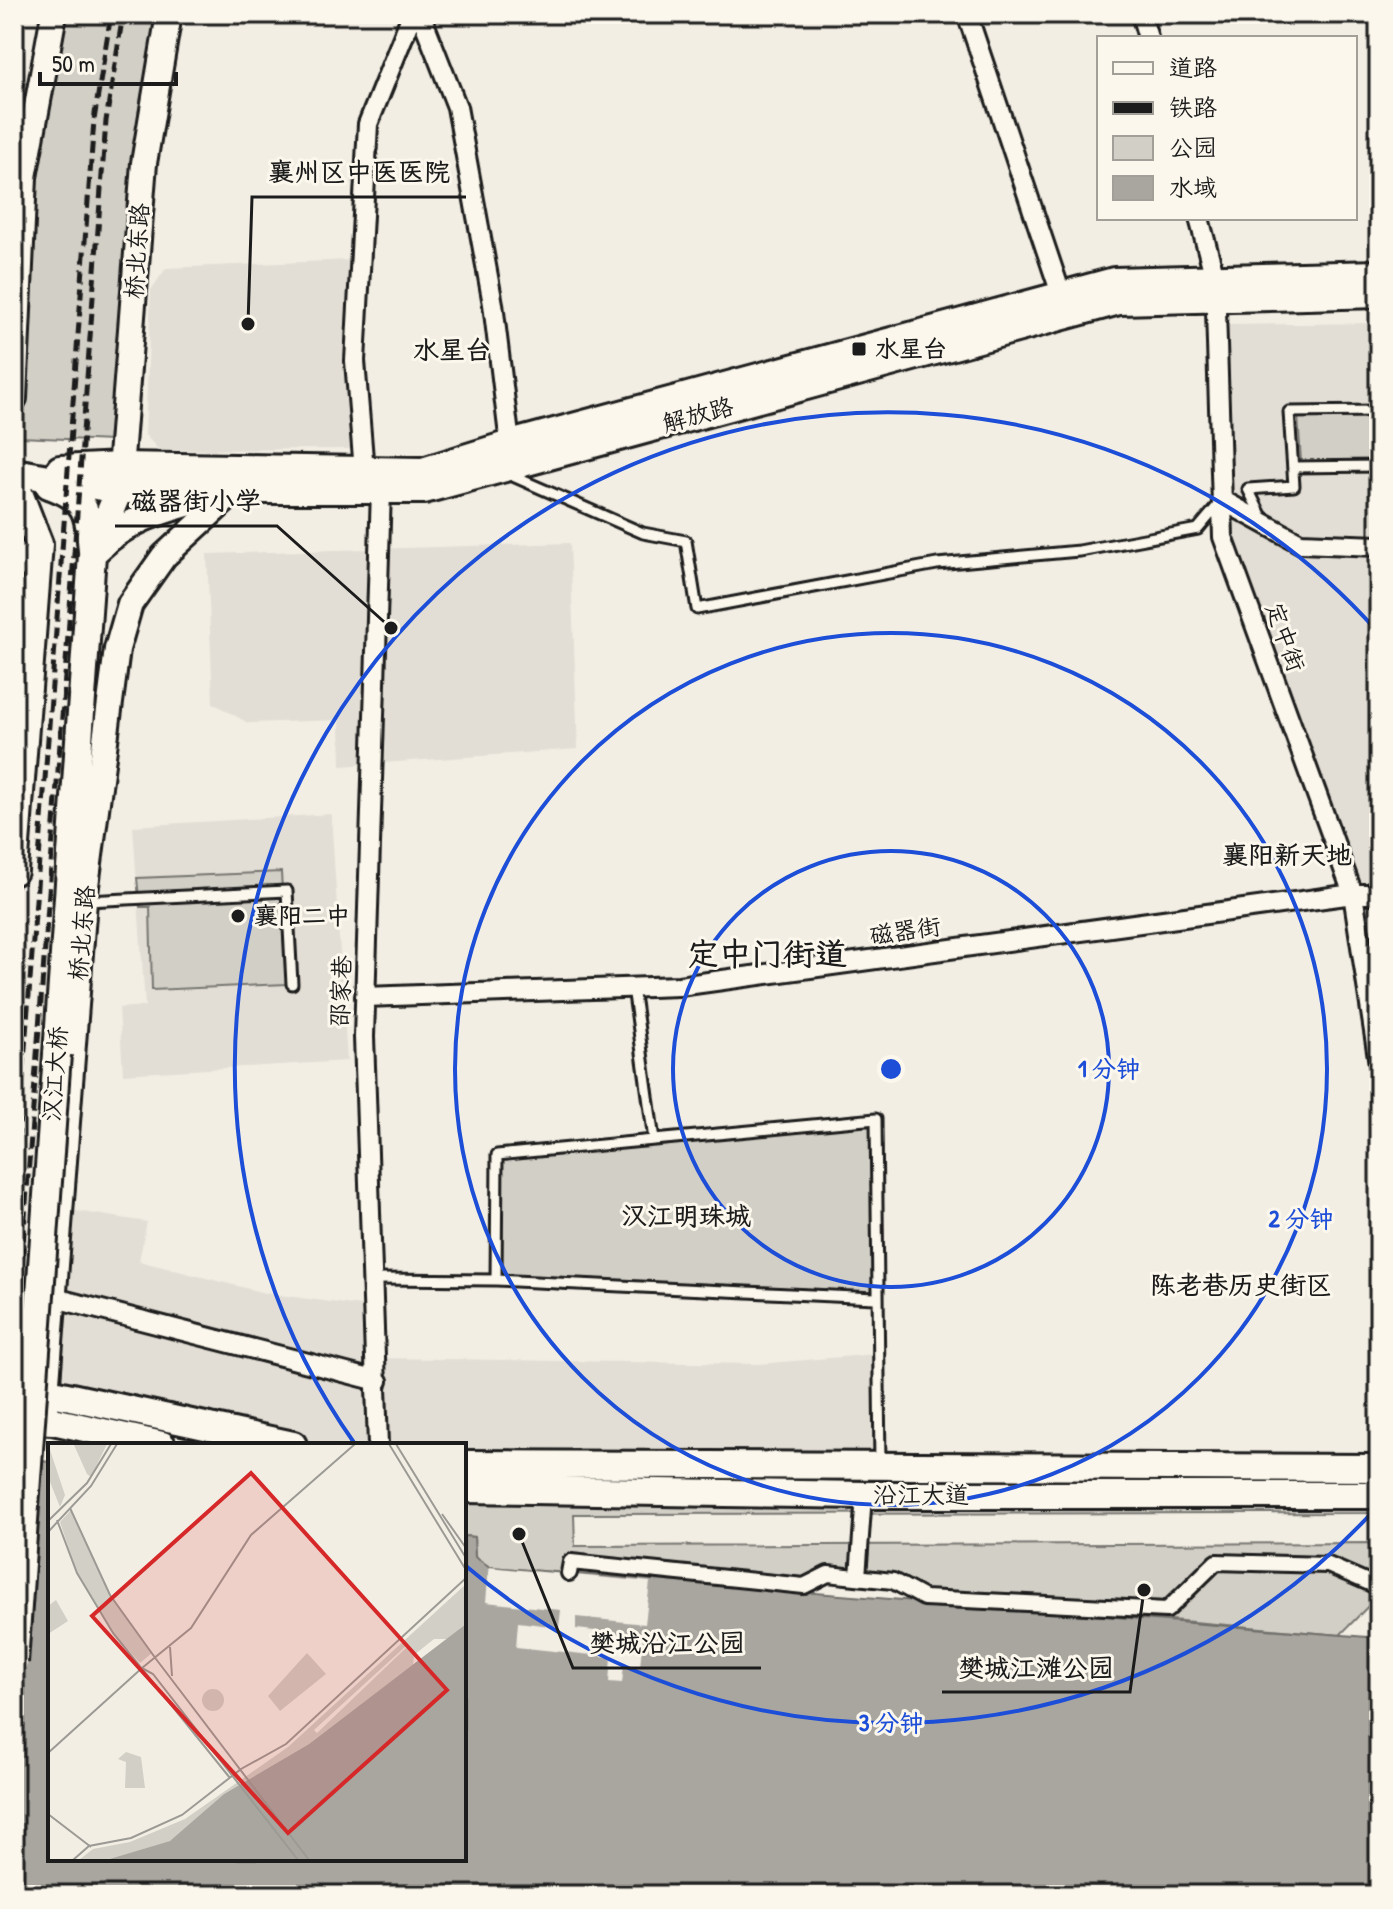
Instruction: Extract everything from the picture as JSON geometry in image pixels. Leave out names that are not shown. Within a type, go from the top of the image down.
[{"type":"main road","name":"解放路","points":[[120,478],[373,480],[424,490],[1119,301],[1216,288],[1379,274]]},
{"type":"main road","name":"解放路","points":[[14,472],[120,478],[236,490],[373,480],[423,471],[510,444],[1114,281],[1379,294]]},
{"type":"main road","points":[[14,472],[71,492],[84,507],[90,521],[92,555]]},
{"type":"main road","name":"汉江大桥","points":[[14,1662],[92,555],[120,478]]},
{"type":"main road","points":[[14,480],[26,548],[14,871]]},
{"type":"main road","points":[[92,555],[116,531],[136,519],[236,490]]},
{"type":"main road","points":[[14,1390],[48,1392],[284,1443]]},
{"type":"main road","points":[[14,1419],[44,1421],[152,1443]]},
{"type":"main road","name":"沿江大道","points":[[466,1464],[1379,1468]]},
{"type":"main road","name":"沿江大道","points":[[466,1489],[864,1495],[1379,1495]]},
{"type":"street","points":[[14,398],[24,177],[54,14]]},
{"type":"street","name":"桥北东路","points":[[120,478],[144,163],[169,14]]},
{"type":"street","points":[[423,14],[457,107],[493,304],[510,444]]},
{"type":"street","name":"邵家巷","points":[[378,1443],[365,997],[373,480],[355,361],[368,124],[411,17],[423,14]]},
{"type":"street","points":[[967,14],[1061,294]]},
{"type":"street","points":[[1141,14],[1147,36]]},
{"type":"street","name":"定中街","points":[[1199,220],[1216,288],[1223,537],[1353,894],[1379,1064]]},
{"type":"street","name":"桥北东路","points":[[44,1421],[84,901],[117,649],[130,604],[164,556],[236,490]]},
{"type":"street","points":[[1222,500],[1300,543],[1379,546]]},
{"type":"street","points":[[14,567],[26,548]]},
{"type":"street","name":"磁器街","points":[[365,997],[679,986],[1353,894],[1379,894]]},
{"type":"street","points":[[55,1298],[378,1381]]},
{"type":"street","points":[[858,1577],[864,1495]]},
{"type":"street","points":[[569,1573],[571,1562],[804,1586],[828,1574],[893,1581],[924,1598],[1167,1610],[1216,1562],[1328,1565],[1379,1587]]},
{"type":"lane","points":[[1264,522],[1248,489],[1294,486],[1289,412],[1379,411]]},
{"type":"lane","points":[[1293,467],[1379,466]]},
{"type":"lane","points":[[498,469],[643,533],[686,541],[697,609],[937,564],[1079,551],[1198,529],[1222,500]]},
{"type":"lane","points":[[84,901],[287,891],[292,984]]},
{"type":"lane","points":[[633,987],[654,1140]]},
{"type":"lane","points":[[496,1280],[497,1155],[876,1119],[875,1298],[880,1468]]},
{"type":"lane","points":[[374,1279],[496,1280],[875,1298]]},
{"type":"shaded area","points":[[351,260],[343,358],[356,449],[159,450],[145,435],[151,290],[166,268]]},
{"type":"shaded area","points":[[1379,323],[1379,886],[1357,884],[1233,534],[1228,325]]},
{"type":"shaded area","points":[[570,543],[578,749],[341,766],[340,720],[248,723],[213,703],[207,554]]},
{"type":"shaded area","name":"襄阳二中","points":[[331,814],[347,1061],[123,1074],[119,1008],[145,1006],[133,826]]},
{"type":"shaded area","points":[[70,1210],[147,1222],[139,1261],[265,1293],[375,1308],[377,1358],[758,1364],[877,1354],[880,1468],[466,1464],[466,1443],[284,1443],[58,1395]]},
{"type":"green space","points":[[55,14],[169,14],[112,441],[20,437],[14,419],[23,182]]},
{"type":"green space","points":[[1379,413],[1379,462],[1301,462],[1298,415]]},
{"type":"green space","points":[[281,872],[287,984],[152,990],[150,907],[140,907],[137,878]]},
{"type":"green space","points":[[876,1119],[875,1298],[496,1280],[497,1155]]},
{"type":"green space","points":[[1379,1481],[1379,1513],[574,1514],[575,1546],[1379,1543],[1379,1595],[1340,1635],[924,1598],[893,1581],[828,1574],[804,1586],[572,1562],[569,1573],[489,1567],[475,1557],[474,1537],[466,1536],[466,1489]]},
{"type":"water","points":[[14,1457],[48,1462],[48,1861],[466,1861],[466,1536],[474,1537],[475,1557],[490,1567],[1379,1638],[1379,1895],[14,1895]]},
{"type":"pier","points":[[14,1453],[40,1457],[14,1830]]},
{"type":"pier","points":[[489,1567],[650,1582],[645,1624],[576,1617],[576,1629],[643,1636],[640,1667],[624,1665],[622,1683],[609,1682],[611,1657],[516,1647],[518,1622],[559,1627],[561,1610],[486,1602]]},
{"type":"railway","points":[[14,1196],[94,120],[111,14]]},
{"type":"railway","points":[[14,1366],[106,121],[123,14]]},
{"type":"place","name":"襄州区中医医院","points":[[248,324]]},
{"type":"place","name":"水星台","points":[[859,349]]},
{"type":"place","name":"磁器街小学","points":[[391,628]]},
{"type":"place","name":"襄阳二中","points":[[238,916]]},
{"type":"place","name":"樊城沿江公园","points":[[519,1534]]},
{"type":"place","name":"樊城江滩公园","points":[[1144,1590]]},
{"type":"district","name":"水星台","points":[[452,350]]},
{"type":"district","name":"襄阳新天地","points":[[1287,855]]},
{"type":"district","name":"定中门街道","points":[[767,954]]},
{"type":"district","name":"汉江明珠城","points":[[686,1216]]},
{"type":"district","name":"陈老巷历史街区","points":[[1241,1285]]}]
